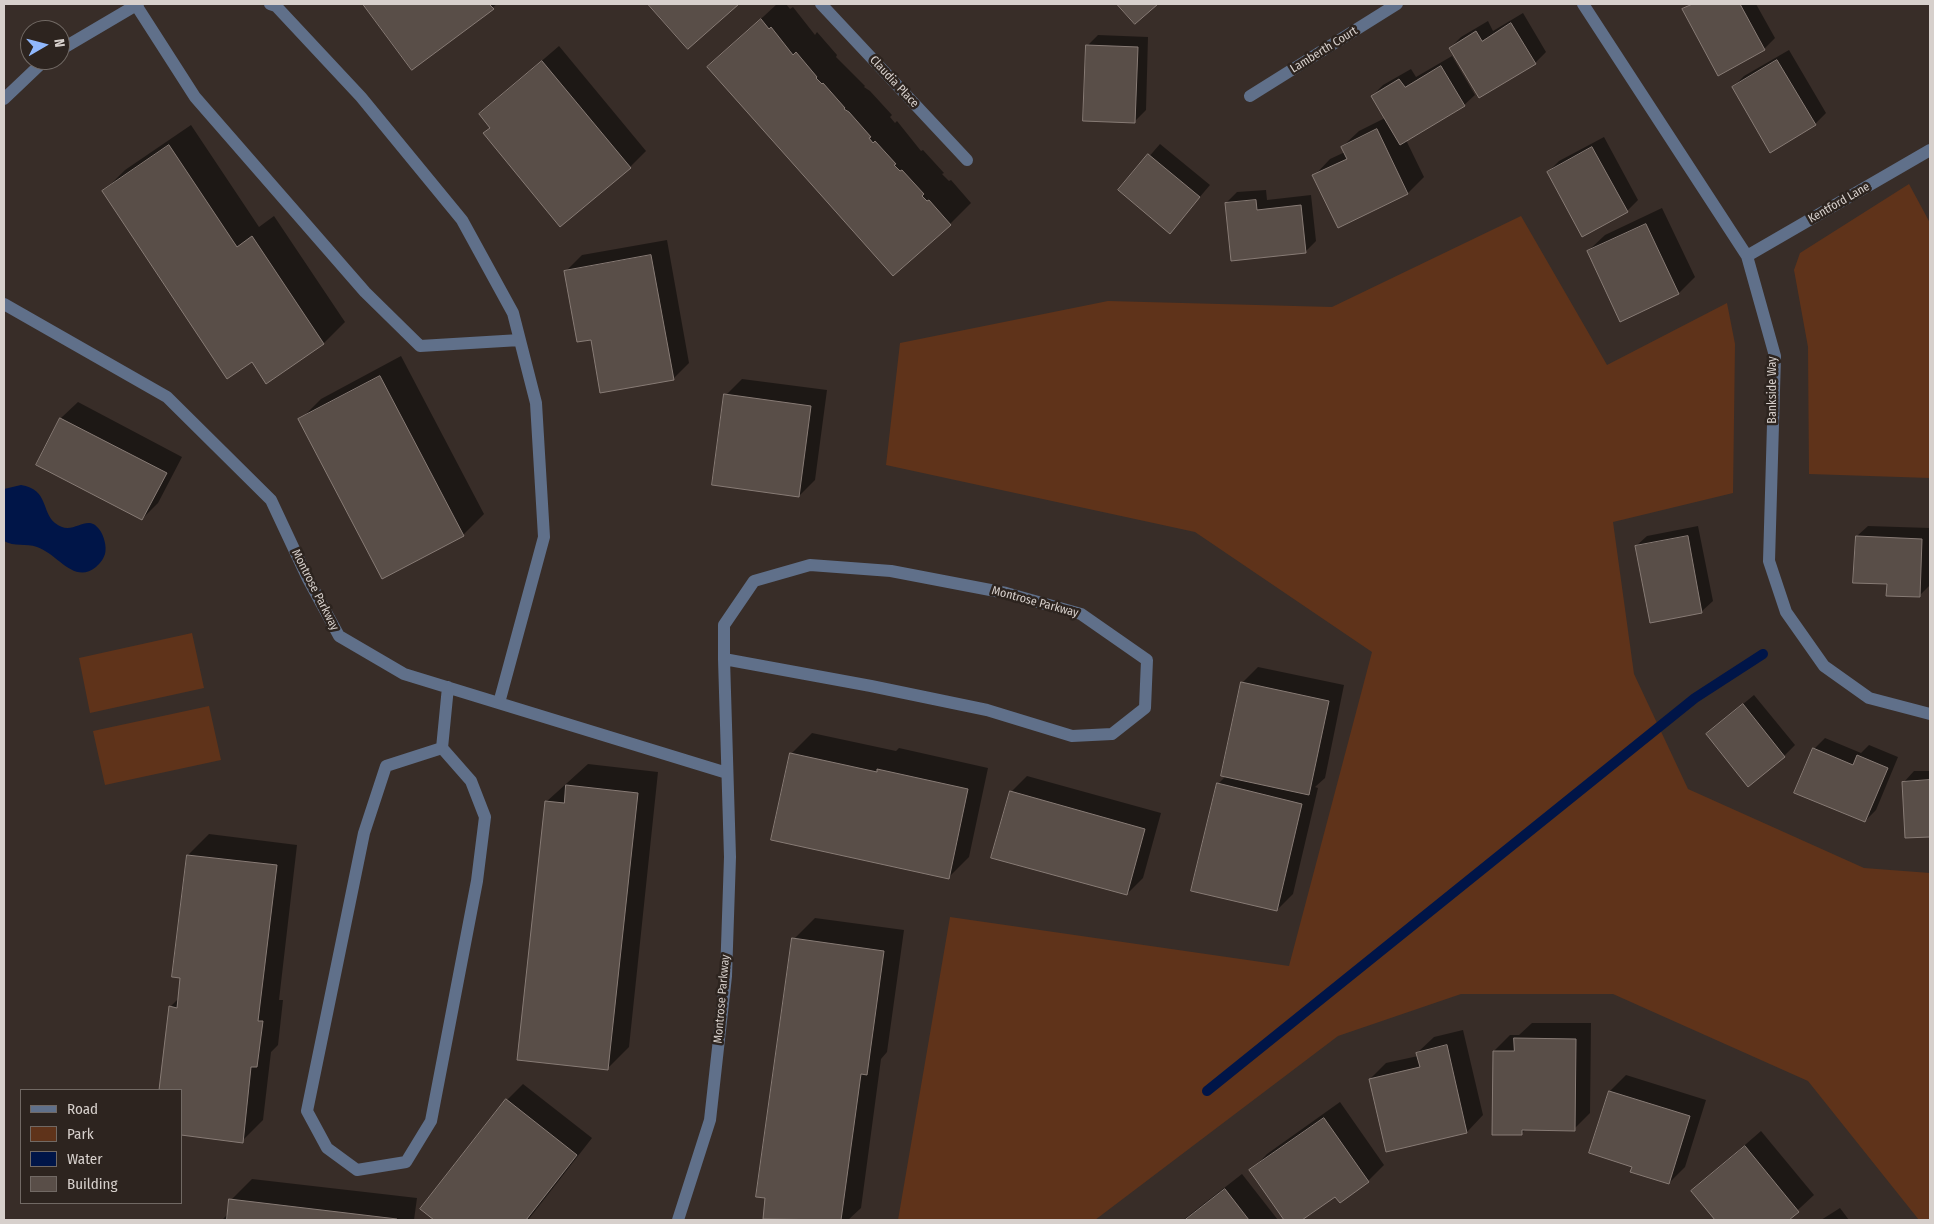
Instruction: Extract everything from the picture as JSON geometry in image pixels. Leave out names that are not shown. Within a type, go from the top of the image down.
[{"type":"street","points":[[70,44],[137,4],[195,97],[366,292],[420,346],[520,340]]},
{"type":"street","points":[[270,4],[276,6],[361,97],[462,220],[513,313],[536,403],[544,537],[499,703]]},
{"type":"street","name":"Claudia Place","points":[[821,4],[967,160]]},
{"type":"street","name":"Lamberth Court","points":[[1250,96],[1397,4]]},
{"type":"street","name":"Bankside Way","points":[[1582,4],[1747,256],[1774,356],[1769,561],[1786,612],[1824,666],[1869,698],[1930,714]]},
{"type":"street","points":[[4,99],[34,70]]},
{"type":"street","name":"Kentford Lane","points":[[1747,256],[1930,150]]},
{"type":"street","name":"Montrose Parkway","points":[[4,304],[167,397],[271,500],[308,579],[339,636],[404,674],[727,773]]},
{"type":"street","name":"Montrose Parkway","points":[[678,1220],[710,1120],[726,976],[730,857],[724,659],[724,625],[754,581],[810,565],[891,571],[1006,593],[1081,614],[1147,660],[1144,708],[1112,734],[1072,736],[987,710],[724,659]]},
{"type":"street","points":[[442,748],[386,766],[364,833],[307,1110],[327,1148],[357,1170],[406,1162],[431,1121],[477,881],[485,817],[471,781],[442,748],[448,687]]},
{"type":"green space","points":[[1909,184],[1930,223],[1930,478],[1809,474],[1808,347],[1794,270],[1800,253]]},
{"type":"green space","points":[[1521,216],[1607,365],[1727,303],[1735,344],[1733,493],[1613,522],[1634,674],[1688,789],[1864,868],[1930,873],[1930,1220],[1919,1220],[1808,1081],[1613,994],[1461,994],[1338,1036],[1095,1220],[898,1220],[950,917],[1289,966],[1372,652],[1195,532],[886,465],[900,343],[1108,301],[1332,307]]},
{"type":"green space","points":[[192,633],[204,688],[90,713],[79,658]]},
{"type":"green space","points":[[209,706],[221,760],[105,785],[93,731]]},
{"type":"water","points":[[21,485],[36,491],[51,518],[62,527],[68,528],[89,523],[94,524],[99,529],[104,538],[106,551],[96,567],[88,572],[80,572],[66,566],[37,547],[12,544],[4,541],[4,489]]},
{"type":"building","points":[[363,4],[489,4],[494,9],[412,70]]},
{"type":"building","points":[[648,4],[739,4],[688,49]]},
{"type":"building","points":[[1117,4],[1158,4],[1135,24]]},
{"type":"building","points":[[1693,4],[1740,4],[1765,50],[1718,76],[1682,9]]},
{"type":"building","points":[[761,19],[769,29],[771,27],[793,55],[796,52],[816,78],[823,83],[844,109],[849,112],[871,137],[869,138],[873,143],[875,141],[896,164],[894,165],[900,171],[902,170],[924,194],[922,196],[927,201],[929,200],[951,225],[893,276],[707,67]]},
{"type":"building","points":[[1511,23],[1536,64],[1479,98],[1449,48],[1476,31],[1482,41]]},
{"type":"building","points":[[1086,45],[1138,47],[1135,123],[1083,121]]},
{"type":"building","points":[[1777,60],[1816,125],[1770,153],[1732,87]]},
{"type":"building","points":[[542,61],[631,168],[560,227],[483,133],[490,128],[479,114]]},
{"type":"building","points":[[1441,66],[1465,106],[1400,145],[1371,96],[1399,79],[1405,87]]},
{"type":"building","points":[[1377,129],[1408,194],[1338,228],[1312,175],[1347,159],[1341,147]]},
{"type":"building","points":[[169,145],[237,247],[252,236],[324,344],[266,384],[252,362],[227,379],[102,191]]},
{"type":"building","points":[[1592,147],[1628,212],[1582,237],[1547,172]]},
{"type":"building","points":[[1148,154],[1200,197],[1170,234],[1118,190]]},
{"type":"building","points":[[1256,200],[1257,210],[1301,205],[1306,253],[1231,261],[1225,203]]},
{"type":"building","points":[[1646,224],[1679,294],[1620,322],[1587,251]]},
{"type":"building","points":[[651,255],[674,380],[600,393],[591,340],[577,342],[564,271]]},
{"type":"building","points":[[380,376],[464,536],[382,579],[298,419]]},
{"type":"building","points":[[724,394],[811,406],[799,497],[712,485]]},
{"type":"building","points":[[60,418],[167,473],[142,520],[36,465]]},
{"type":"building","points":[[1688,536],[1702,613],[1650,623],[1635,546]]},
{"type":"building","points":[[1856,536],[1922,539],[1920,597],[1886,596],[1887,584],[1853,583]]},
{"type":"building","points":[[1241,682],[1329,701],[1309,795],[1221,776]]},
{"type":"building","points":[[1743,704],[1785,757],[1748,787],[1706,734]]},
{"type":"building","points":[[1813,748],[1853,765],[1857,755],[1888,768],[1865,822],[1794,793]]},
{"type":"building","points":[[790,753],[877,772],[877,769],[968,789],[949,879],[771,840]]},
{"type":"building","points":[[1930,780],[1930,837],[1905,838],[1902,782]]},
{"type":"building","points":[[1217,783],[1302,804],[1277,911],[1191,891]]},
{"type":"building","points":[[566,785],[638,793],[608,1070],[517,1060],[545,801],[564,803]]},
{"type":"building","points":[[1010,791],[1145,829],[1127,895],[991,858]]},
{"type":"building","points":[[187,855],[277,865],[258,1021],[263,1021],[257,1067],[251,1067],[243,1143],[182,1135],[182,1089],[159,1089],[169,1006],[177,1008],[180,978],[172,977]]},
{"type":"building","points":[[792,938],[884,951],[867,1075],[861,1074],[841,1220],[763,1219],[765,1198],[756,1197]]},
{"type":"building","points":[[1514,1038],[1576,1039],[1575,1131],[1522,1130],[1522,1135],[1492,1135],[1493,1051],[1514,1051]]},
{"type":"building","points":[[1447,1045],[1467,1133],[1386,1152],[1369,1079],[1420,1067],[1416,1053]]},
{"type":"building","points":[[1609,1091],[1690,1116],[1669,1184],[1630,1172],[1632,1167],[1589,1153]]},
{"type":"building","points":[[506,1099],[577,1155],[526,1220],[434,1220],[420,1209]]},
{"type":"building","points":[[1324,1118],[1369,1182],[1340,1203],[1335,1197],[1302,1220],[1284,1220],[1249,1170]]},
{"type":"building","points":[[1745,1146],[1799,1212],[1789,1220],[1715,1220],[1691,1191]]},
{"type":"building","points":[[1225,1189],[1249,1220],[1185,1220]]},
{"type":"building","points":[[229,1199],[397,1219],[227,1220]]},
{"type":"waterway","points":[[1207,1091],[1695,698],[1763,654]]}]
